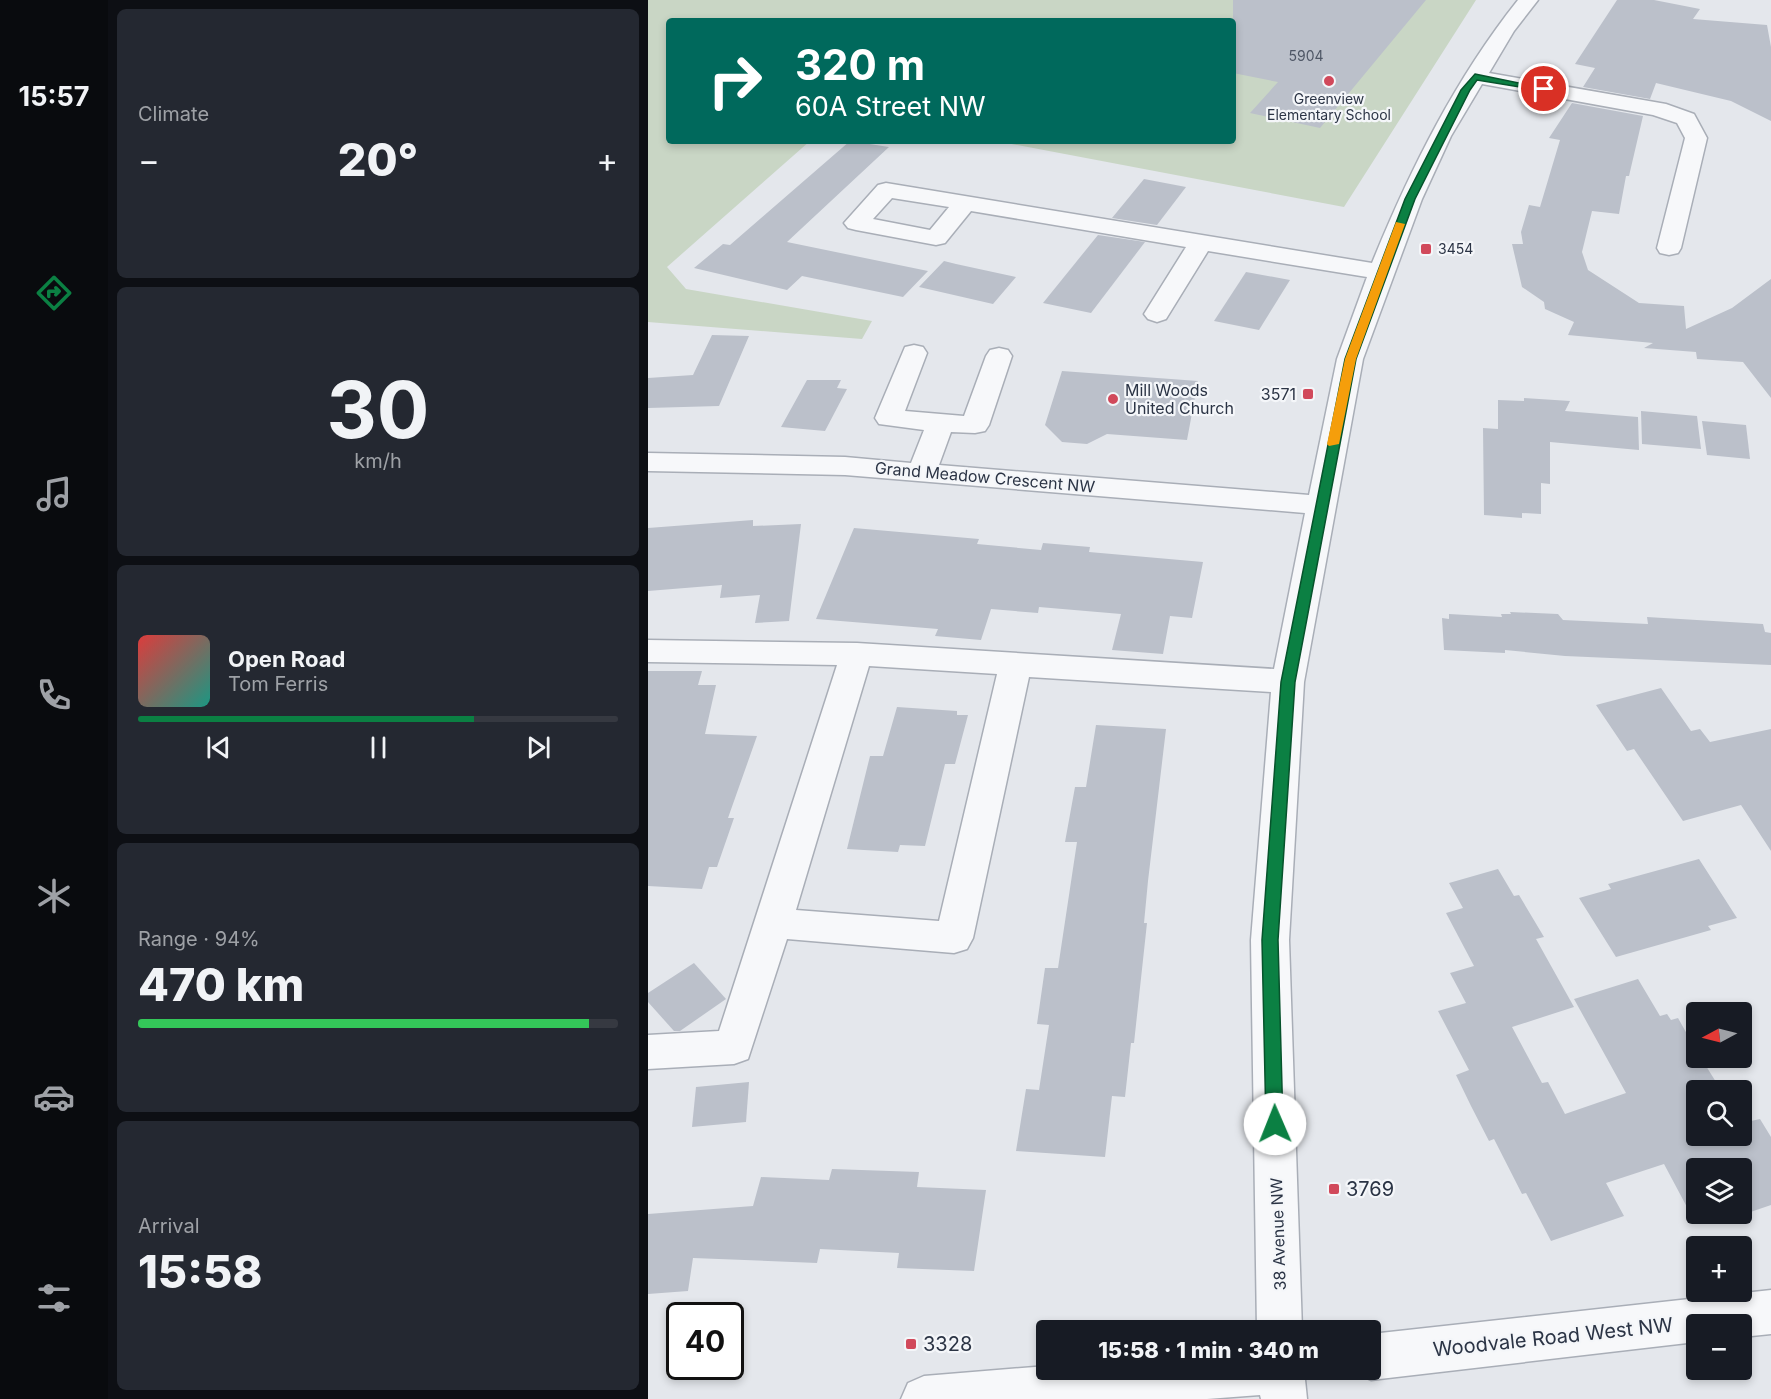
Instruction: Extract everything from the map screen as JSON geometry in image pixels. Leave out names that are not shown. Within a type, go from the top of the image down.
[{"type":"street","name":"38 Avenue NW","points":[[1280,1320],[1270,940],[1288,682],[1320,505],[1350,359],[1410,199],[1440,136],[1505,29],[1528,0]]},
{"type":"street","points":[[1475,77],[1658,109],[1686,119],[1696,138],[1669,248]]},
{"type":"street","points":[[965,203],[1381,272]]},
{"type":"street","points":[[1157,314],[1201,243]]},
{"type":"street","points":[[914,353],[889,418],[975,425],[999,356]]},
{"type":"street","points":[[922,472],[940,423]]},
{"type":"street","name":"Grand Meadow Crescent NW","points":[[648,462],[845,466],[1320,505]]},
{"type":"street","points":[[648,651],[857,654],[1288,682]]},
{"type":"street","points":[[648,1053],[734,1047],[857,654]]},
{"type":"street","points":[[773,923],[954,938],[1016,664]]},
{"type":"street","name":"Woodvale Road West NW","points":[[1381,1357],[1771,1312]]},
{"type":"street","points":[[924,1399],[1158,1380]]},
{"type":"street","points":[[1282,1380],[1284,1399]]},
{"type":"green space","name":"Greenview Elementary School","points":[[648,0],[1476,0],[1344,207],[1012,144],[1236,144],[1236,18],[666,18],[666,144],[807,144],[667,267],[686,289],[872,321],[862,339],[648,322]]},
{"type":"building","points":[[1233,0],[1426,0],[1320,128],[1250,113],[1278,82],[1236,74],[1236,18],[1233,18]]},
{"type":"building","points":[[1617,0],[1654,0],[1700,9],[1693,19],[1767,25],[1771,47],[1771,121],[1731,101],[1656,83],[1650,99],[1583,87],[1595,68],[1575,64]]},
{"type":"building","points":[[1572,103],[1643,116],[1629,176],[1626,176],[1619,214],[1592,211],[1582,252],[1588,270],[1639,303],[1684,306],[1686,329],[1732,308],[1771,279],[1771,398],[1743,362],[1697,359],[1696,352],[1644,348],[1653,343],[1568,335],[1574,322],[1545,309],[1544,302],[1522,287],[1512,244],[1523,244],[1521,232],[1529,205],[1540,207],[1560,140],[1549,138]]},
{"type":"building","points":[[847,144],[870,144],[889,147],[787,242],[928,271],[903,297],[802,276],[787,290],[694,268],[723,244],[730,245]]},
{"type":"building","points":[[1144,179],[1186,187],[1157,225],[1112,218]]},
{"type":"building","points":[[1098,235],[1145,242],[1091,313],[1043,303]]},
{"type":"building","points":[[944,261],[1016,277],[993,304],[919,287]]},
{"type":"building","points":[[1246,272],[1290,280],[1259,330],[1214,321]]},
{"type":"building","points":[[712,335],[749,336],[719,406],[648,408],[648,378],[693,375]]},
{"type":"building","name":"Mill Woods United Church","points":[[1062,371],[1198,381],[1187,440],[1107,434],[1087,444],[1062,442],[1045,425]]},
{"type":"building","points":[[807,380],[841,380],[837,388],[847,389],[825,431],[781,427]]},
{"type":"building","points":[[1524,398],[1570,401],[1565,411],[1638,417],[1639,450],[1550,442],[1550,484],[1541,483],[1541,514],[1522,513],[1522,518],[1484,515],[1483,428],[1498,429],[1498,400],[1524,401]]},
{"type":"building","points":[[1641,411],[1697,416],[1701,449],[1642,444]]},
{"type":"building","points":[[1702,421],[1746,425],[1750,459],[1707,455]]},
{"type":"building","points":[[753,520],[753,526],[801,524],[789,621],[755,623],[760,595],[720,598],[722,585],[648,591],[648,528]]},
{"type":"building","points":[[854,528],[979,539],[977,544],[1041,550],[1043,543],[1090,547],[1089,552],[1203,562],[1192,618],[1170,616],[1163,654],[1112,650],[1121,614],[1039,607],[1038,613],[991,609],[981,640],[935,636],[938,629],[816,619]]},
{"type":"building","points":[[1510,612],[1558,614],[1563,620],[1648,624],[1647,617],[1763,624],[1765,632],[1771,633],[1771,665],[1565,656],[1505,650],[1505,653],[1444,650],[1442,618],[1449,619],[1449,614],[1502,617],[1501,614],[1511,614]]},
{"type":"building","points":[[648,671],[702,671],[698,685],[716,685],[705,734],[757,736],[728,818],[734,818],[717,867],[709,867],[702,889],[648,886]]},
{"type":"building","points":[[1661,688],[1691,731],[1700,729],[1710,742],[1771,729],[1771,851],[1741,805],[1683,821],[1634,749],[1627,751],[1596,705]]},
{"type":"building","points":[[897,707],[957,711],[957,715],[968,715],[955,764],[945,764],[925,846],[900,845],[898,852],[847,849],[870,756],[883,756]]},
{"type":"building","points":[[1096,725],[1166,729],[1148,881],[1144,923],[1147,923],[1134,1043],[1131,1043],[1125,1097],[1112,1096],[1105,1157],[1016,1151],[1026,1089],[1039,1090],[1049,1025],[1037,1024],[1045,968],[1058,968],[1077,842],[1065,842],[1075,787],[1086,787]]},
{"type":"building","points":[[1699,859],[1737,918],[1708,926],[1711,930],[1616,957],[1579,898],[1611,889],[1608,884]]},
{"type":"building","points":[[1498,869],[1514,896],[1519,895],[1544,937],[1536,939],[1574,1007],[1512,1027],[1542,1083],[1548,1082],[1565,1114],[1626,1093],[1574,999],[1638,979],[1660,1016],[1667,1014],[1671,1020],[1678,1018],[1686,1032],[1686,1068],[1707,1068],[1715,1080],[1686,1080],[1686,1146],[1752,1146],[1752,1121],[1760,1119],[1771,1137],[1771,1205],[1752,1212],[1752,1158],[1686,1158],[1686,1205],[1664,1164],[1606,1183],[1624,1216],[1551,1241],[1526,1193],[1522,1194],[1494,1139],[1489,1141],[1456,1075],[1469,1070],[1438,1011],[1466,1003],[1450,973],[1474,966],[1446,913],[1463,908],[1449,883]]},
{"type":"building","points":[[694,963],[726,999],[680,1031],[674,1031],[648,1002],[648,993]]},
{"type":"building","points":[[749,1082],[746,1122],[692,1127],[696,1087]]},
{"type":"building","points":[[832,1169],[919,1172],[917,1187],[986,1190],[974,1271],[897,1268],[899,1253],[820,1249],[817,1263],[693,1258],[688,1291],[648,1294],[648,1214],[753,1206],[761,1177],[829,1180]]},
{"type":"slow traffic","points":[[1333,444],[1350,359],[1400,224]]},
{"type":"place","name":"Greenview Elementary School","points":[[1329,81]]},
{"type":"place","name":"3454","points":[[1426,249]]},
{"type":"place","name":"3571","points":[[1308,394]]},
{"type":"place","name":"Mill Woods United Church","points":[[1113,399]]},
{"type":"place","name":"3769","points":[[1334,1189]]},
{"type":"place","name":"3328","points":[[911,1344]]},
{"type":"route","points":[[1275,1124],[1270,940],[1288,682],[1320,505],[1350,359],[1410,199],[1440,136],[1475,77],[1544,89]]}]
